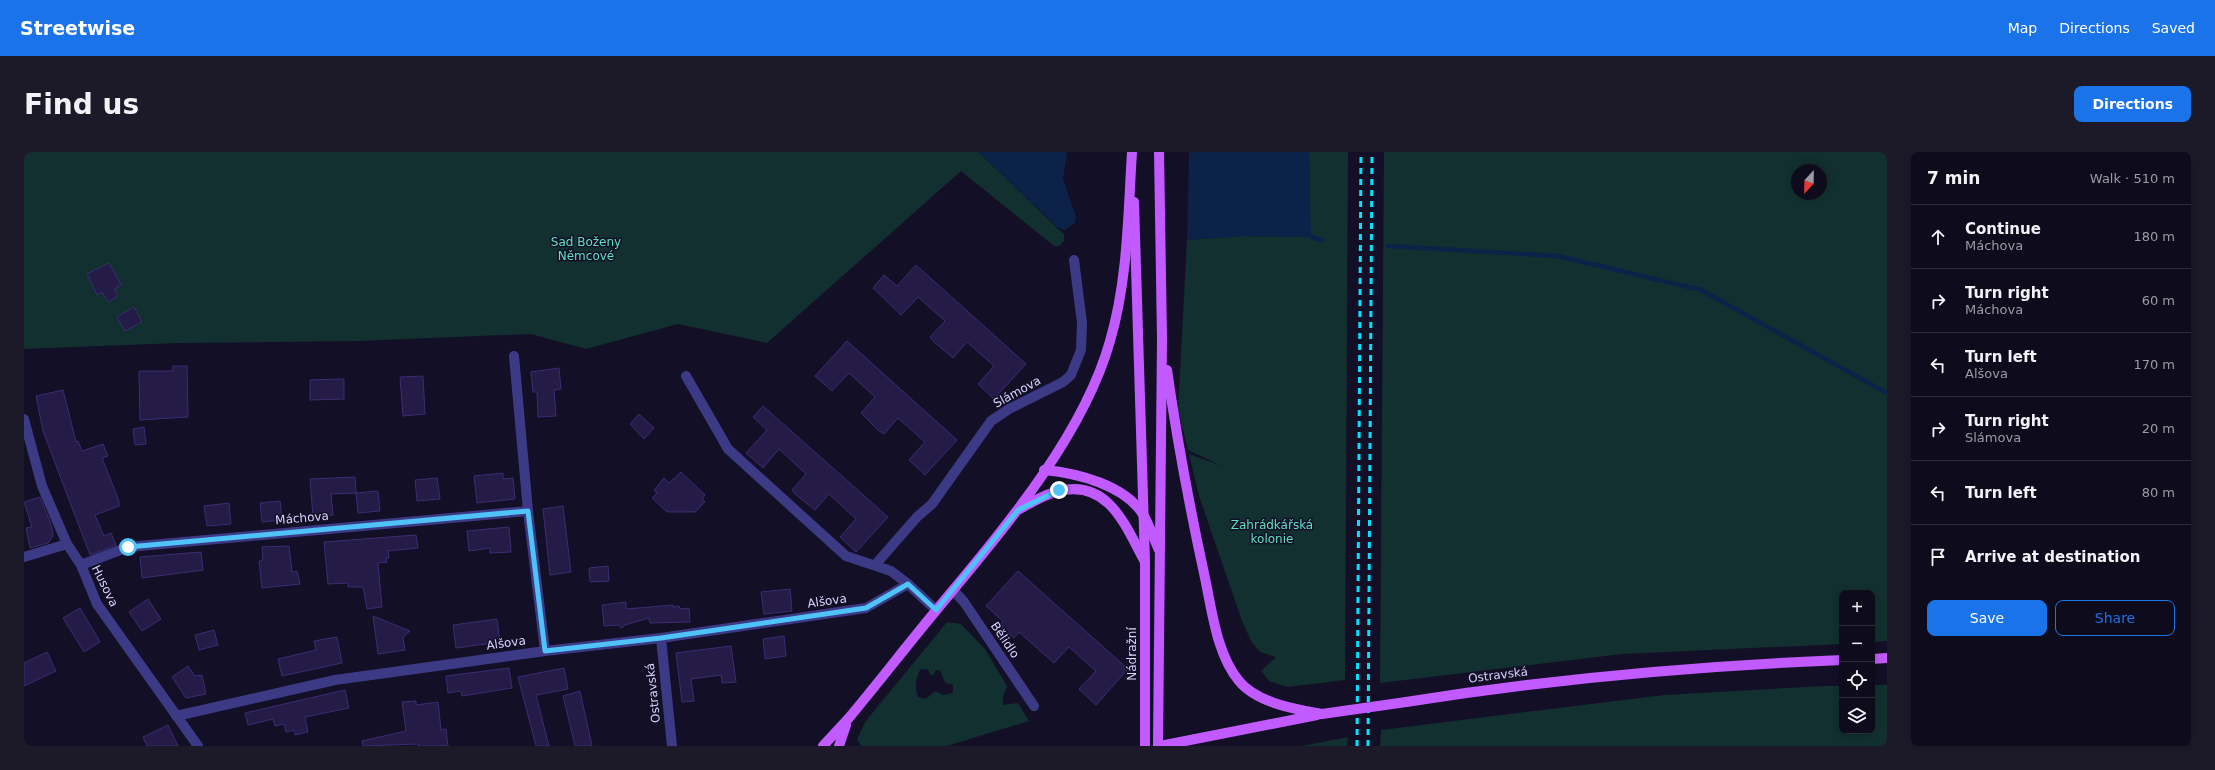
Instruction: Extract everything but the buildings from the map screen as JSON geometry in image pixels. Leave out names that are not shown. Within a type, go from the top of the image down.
[{"type":"main road","points":[[823,746],[848,719],[1018,510],[1081,412],[1095,385],[1111,340],[1120,297],[1133,152]]},
{"type":"main road","name":"Nádražní","points":[[1133,152],[1145,562],[1145,746]]},
{"type":"main road","points":[[1159,152],[1162,339],[1159,746]]},
{"type":"main road","points":[[1162,339],[1186,488],[1212,608],[1228,663],[1239,682],[1249,690],[1274,702],[1322,714]]},
{"type":"main road","points":[[1044,470],[1068,472],[1092,478],[1121,494],[1144,515],[1160,554]]},
{"type":"main road","points":[[1018,510],[1059,490],[1071,489],[1093,492],[1105,499],[1114,508],[1145,562]]},
{"type":"main road","points":[[1875,659],[1887,658]]},
{"type":"main road","name":"Ostravská","points":[[1159,746],[1322,714],[1486,689],[1637,672],[1839,660]]},
{"type":"main road","points":[[839,746],[848,719]]},
{"type":"street","name":"Slámova","points":[[875,564],[917,517],[932,504],[991,421],[1009,409],[1062,382],[1071,375],[1081,350],[1082,323],[1074,260]]},
{"type":"street","points":[[514,356],[528,511],[545,651]]},
{"type":"street","points":[[686,376],[728,449],[846,556],[875,564],[891,571],[908,584],[936,610]]},
{"type":"street","name":"Husova","points":[[24,419],[42,486],[67,544],[81,565],[97,604],[198,746]]},
{"type":"street","name":"Máchova","points":[[81,565],[128,547],[528,511]]},
{"type":"street","points":[[24,556],[67,544]]},
{"type":"street","name":"Alšova","points":[[176,716],[335,680],[545,651],[661,638],[866,608],[908,584]]},
{"type":"street","name":"Bělidlo","points":[[953,590],[964,602],[1034,706]]},
{"type":"street","name":"Ostravská","points":[[661,638],[672,746]]},
{"type":"green space","name":"Sad Boženy Němcové","points":[[24,152],[979,152],[1064,234],[1064,241],[1059,246],[1054,246],[961,171],[767,343],[678,324],[586,349],[531,334],[358,341],[178,343],[24,349]]},
{"type":"green space","name":"Zahrádkářská kolonie","points":[[1309,152],[1348,152],[1345,680],[1287,687],[1269,681],[1261,671],[1276,657],[1260,652],[1251,641],[1242,621],[1199,496],[1189,454],[1222,466],[1188,450],[1178,410],[1187,240],[1244,236],[1310,237]]},
{"type":"green space","points":[[1384,152],[1887,152],[1887,641],[1875,642],[1875,590],[1839,590],[1839,644],[1622,654],[1380,683]]},
{"type":"green space","points":[[947,622],[961,624],[985,649],[1007,686],[1003,697],[1003,705],[1018,703],[1029,721],[947,746],[861,746],[857,739],[865,722]],"holes":[[[921,669],[929,670],[929,673],[933,676],[936,670],[940,670],[945,683],[953,685],[953,693],[943,695],[935,691],[926,699],[918,697],[916,686],[918,675]]]},
{"type":"green space","points":[[1875,685],[1887,685],[1887,746],[1380,746],[1381,730],[1664,695],[1839,686],[1839,734],[1875,734]]},
{"type":"green space","points":[[1348,737],[1347,746],[1302,746]]},
{"type":"water","points":[[979,152],[1067,152],[1063,179],[1076,217],[1075,223],[1065,230],[1058,228]]},
{"type":"water","points":[[1189,152],[1309,152],[1311,237],[1244,236],[1187,240]]},
{"type":"waterway","points":[[1311,237],[1323,240]]},
{"type":"waterway","points":[[1388,246],[1558,256],[1701,290],[1887,393]]},
{"type":"railway","points":[[1357,746],[1361,152]]},
{"type":"railway","points":[[1368,746],[1372,152]]},
{"type":"route","points":[[128,547],[528,511],[545,651],[661,638],[866,608],[908,584],[936,610],[1018,510],[1059,490]]}]
